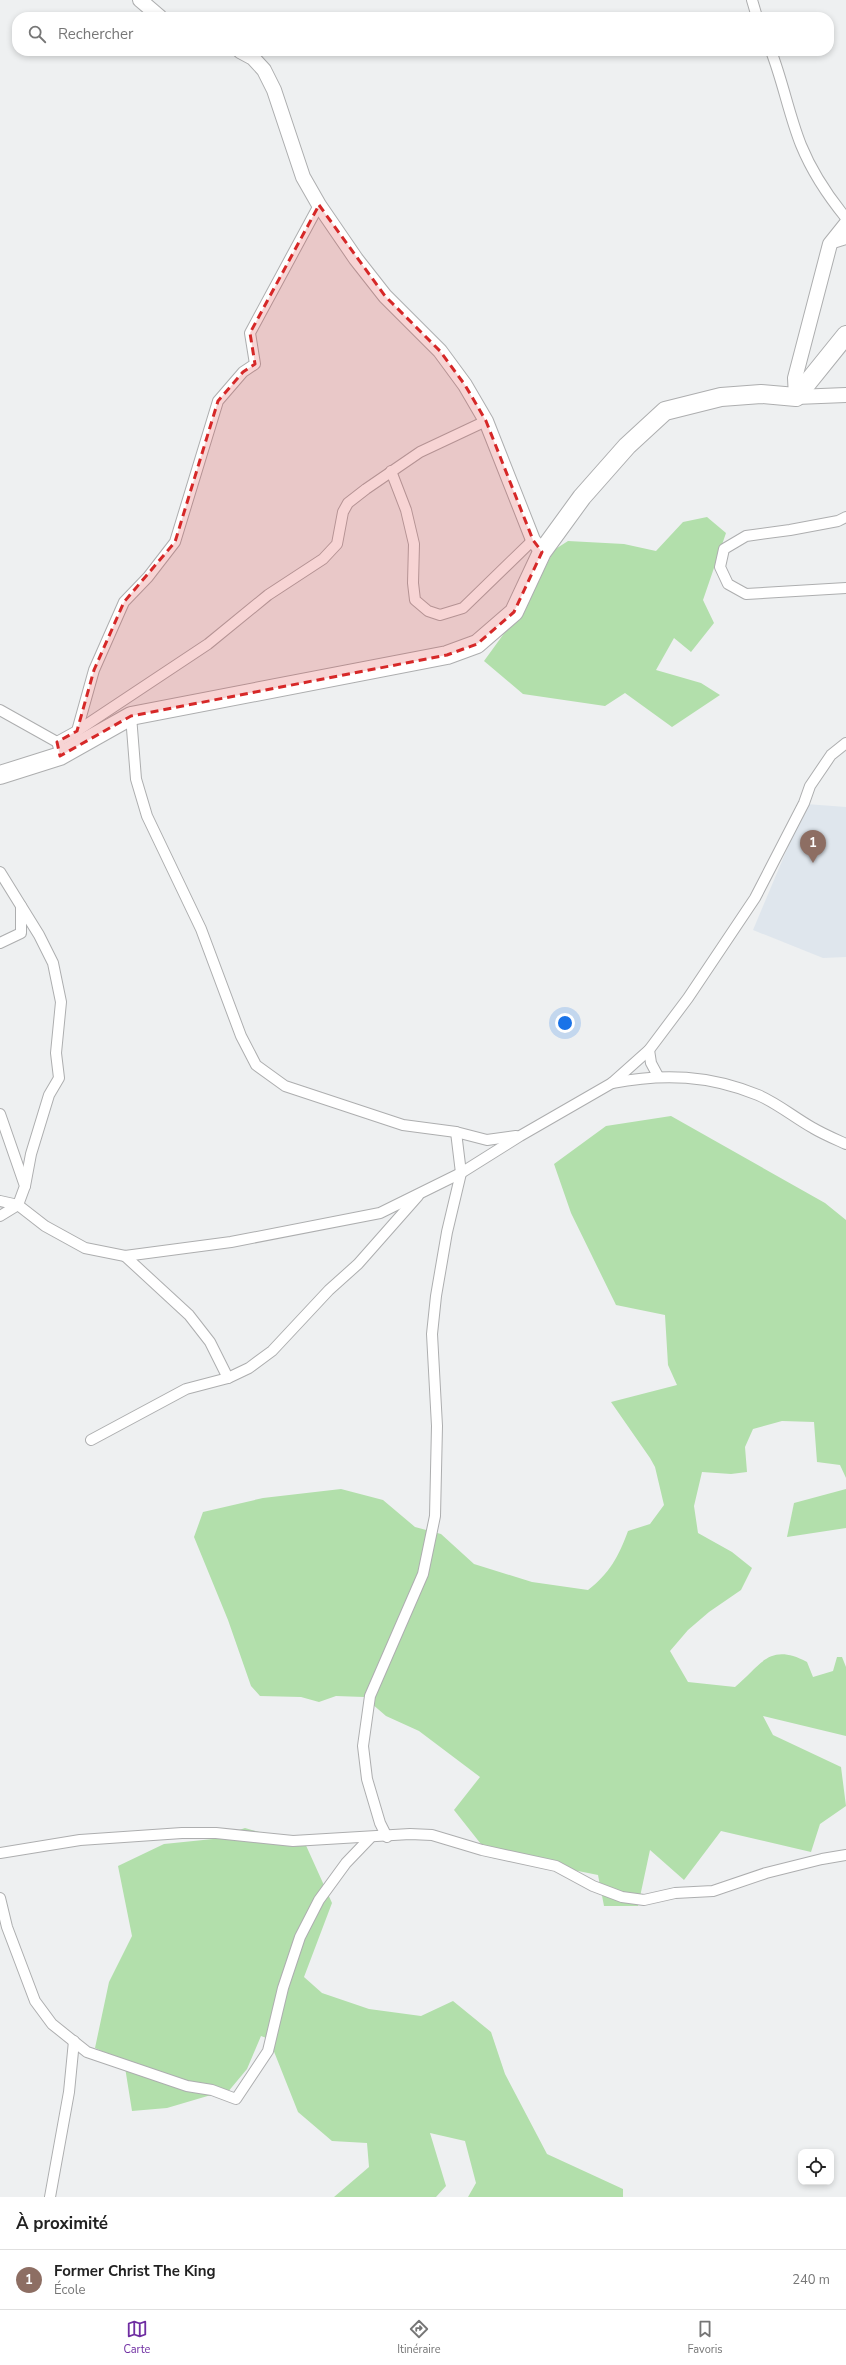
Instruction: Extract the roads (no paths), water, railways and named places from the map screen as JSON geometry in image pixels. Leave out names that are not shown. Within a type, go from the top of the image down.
[{"type":"highway","points":[[0,775],[131,716],[447,655],[477,644],[514,612],[538,546],[627,446],[664,411],[721,397],[760,394],[796,396],[846,335]]},
{"type":"street","points":[[140,0],[154,12]]},
{"type":"street","points":[[752,0],[756,12]]},
{"type":"street","points":[[250,56],[254,58],[264,70],[274,90],[303,177],[319,205],[356,259],[385,296],[440,350],[465,385],[486,421],[538,546],[463,608],[440,615],[428,611],[415,600],[413,583],[414,544],[406,510],[390,471]]},
{"type":"street","points":[[773,56],[801,145],[825,193],[846,215]]},
{"type":"street","points":[[77,731],[94,670],[124,602],[148,577],[175,542],[218,401],[243,372],[255,364],[250,333],[319,205]]},
{"type":"street","points":[[846,224],[830,244],[795,378],[796,396],[846,395]]},
{"type":"street","points":[[830,244],[846,239]]},
{"type":"street","points":[[0,710],[59,749],[77,731],[208,644],[268,595],[324,559],[337,544],[343,512],[348,503],[390,471],[420,452],[486,421]]},
{"type":"street","points":[[846,517],[838,521],[746,536],[724,549],[720,567],[728,584],[746,594],[846,588]]},
{"type":"street","points":[[131,716],[136,778],[147,816],[201,929],[241,1036],[256,1065],[285,1086],[403,1125],[456,1132],[486,1140],[520,1136]]},
{"type":"street","points":[[0,1201],[18,1205],[45,1226],[85,1248],[126,1256],[231,1242],[380,1213],[419,1196],[462,1173],[520,1136],[612,1083],[649,1050],[688,998],[755,898],[804,803],[810,786],[831,756],[846,743]]},
{"type":"street","points":[[0,872],[54,963],[61,1002],[56,1053],[59,1078],[49,1095],[32,1154],[25,1186],[18,1205],[0,1216]]},
{"type":"street","points":[[0,943],[21,933],[21,906]]},
{"type":"street","points":[[649,1050],[651,1063],[658,1076]]},
{"type":"street","points":[[612,1083],[658,1076],[688,1078],[711,1082],[759,1096],[814,1129],[846,1144]]},
{"type":"street","points":[[0,1114],[25,1186]]},
{"type":"street","points":[[387,1837],[380,1823],[368,1779],[363,1746],[370,1696],[423,1574],[434,1516],[437,1426],[432,1334],[446,1232],[462,1173],[456,1132]]},
{"type":"street","points":[[91,1440],[186,1389],[228,1378],[249,1368],[272,1351],[329,1290],[358,1264],[419,1196]]},
{"type":"street","points":[[126,1256],[189,1315],[210,1342],[228,1378]]},
{"type":"street","points":[[0,1853],[80,1840],[182,1833],[216,1833],[293,1841],[321,1838],[432,1836],[482,1850],[556,1866],[593,1886],[622,1897],[644,1900],[675,1893],[712,1891],[773,1871],[822,1859],[846,1855]]},
{"type":"street","points":[[0,1898],[7,1927],[35,2001],[52,2024],[87,2052],[187,2086],[212,2090],[236,2099],[268,2051],[283,1988],[300,1937],[320,1900],[346,1863],[370,1838]]},
{"type":"street","points":[[50,2197],[69,2092],[74,2041]]},
{"type":"place","name":"Former Christ The King","points":[[813,863]]}]
